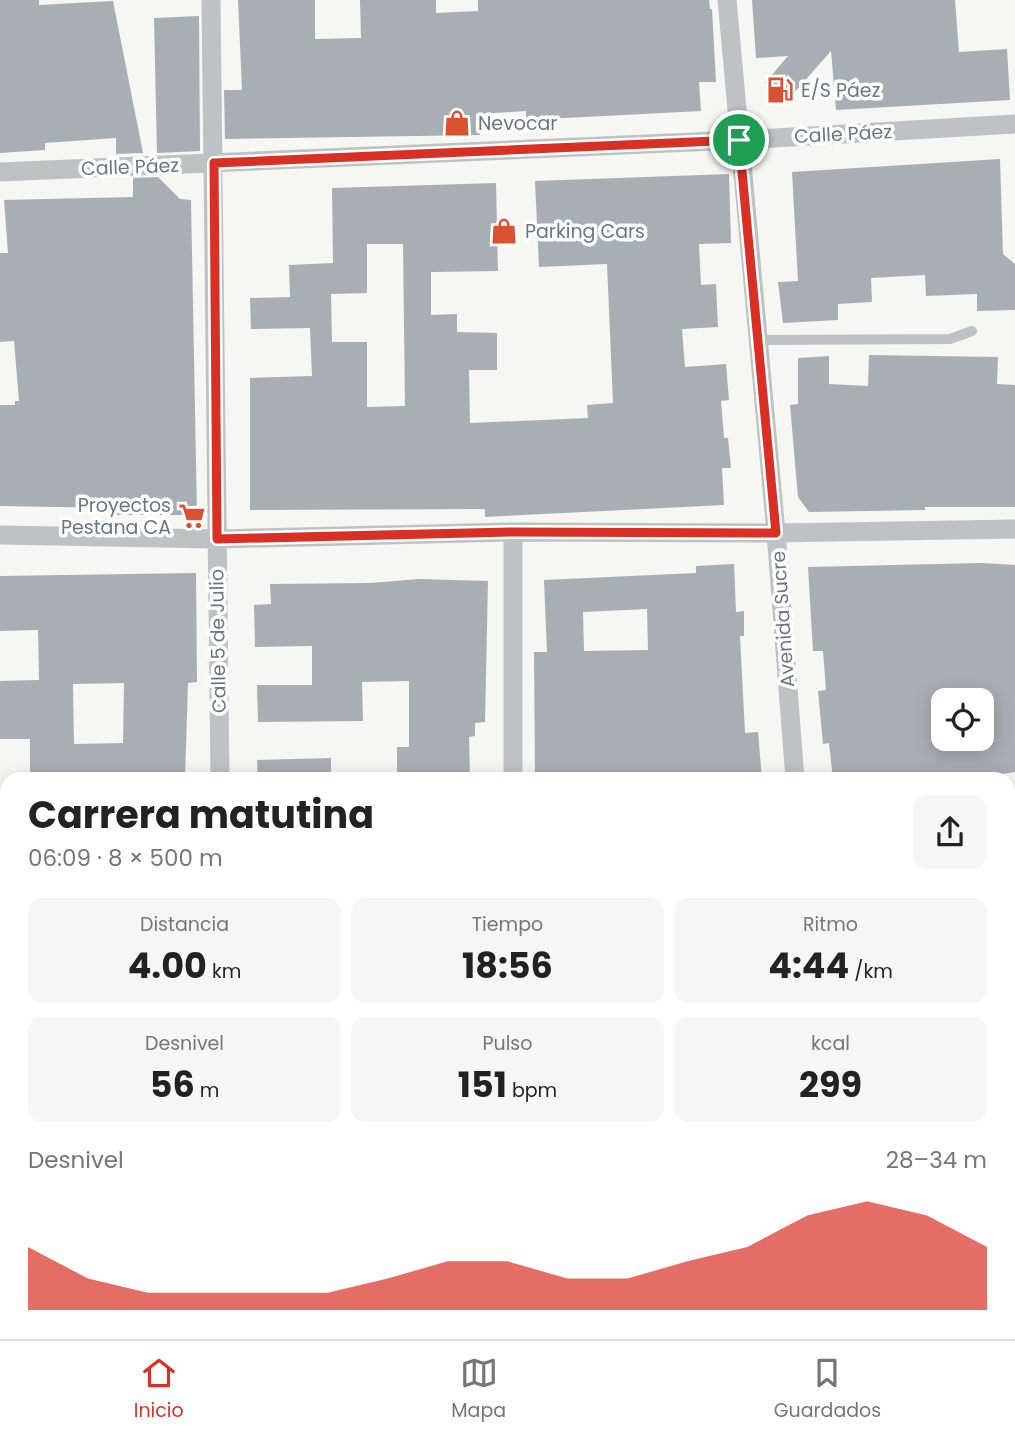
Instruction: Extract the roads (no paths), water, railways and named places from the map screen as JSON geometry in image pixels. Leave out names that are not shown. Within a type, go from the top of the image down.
[{"type":"street","name":"Calle 5 de Julio","points":[[211,0],[220,772]]},
{"type":"street","name":"Avenida Sucre","points":[[727,0],[776,533],[794,772]]},
{"type":"street","name":"Calle Páez","points":[[0,172],[739,140],[1015,124]]},
{"type":"street","points":[[0,535],[217,539],[513,532],[776,533],[1015,529]]},
{"type":"street","points":[[513,532],[513,772]]},
{"type":"lane","points":[[758,340],[950,339],[972,331]]},
{"type":"place","name":"E/S Páez","points":[[780,90]]},
{"type":"place","name":"Nevocar","points":[[457,123]]},
{"type":"place","name":"Parking Cars","points":[[504,231]]},
{"type":"place","name":"Proyectos Pestana CA","points":[[192,516]]}]
